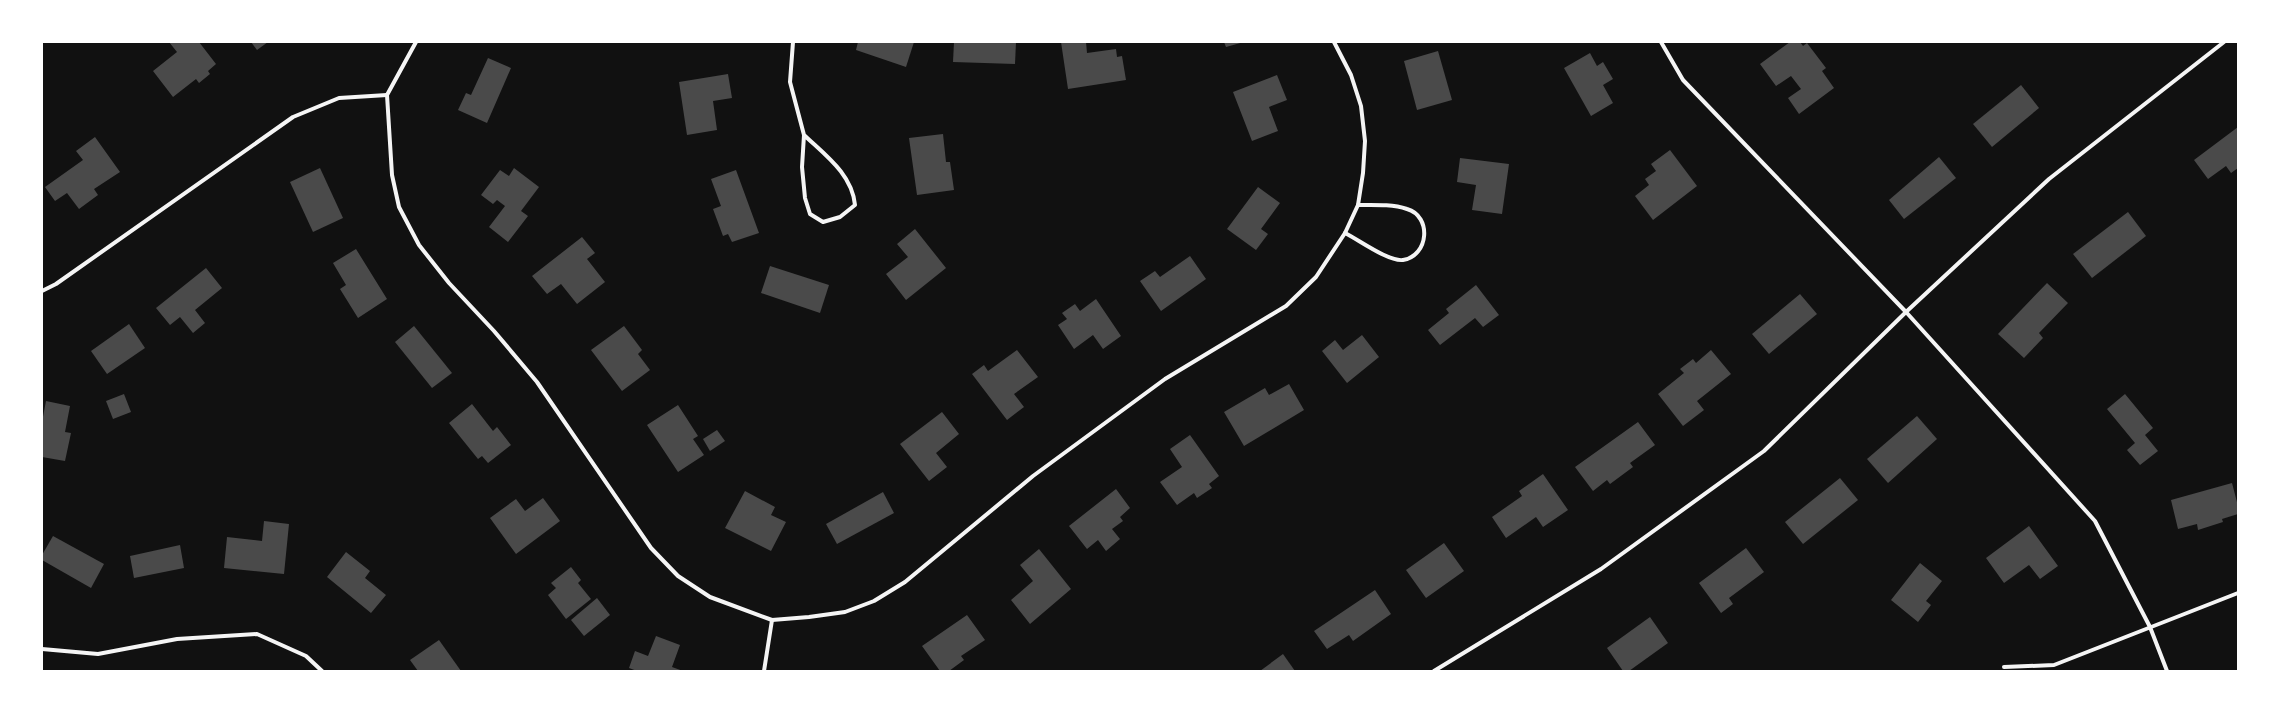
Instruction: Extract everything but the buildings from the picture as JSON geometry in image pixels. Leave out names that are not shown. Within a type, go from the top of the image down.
[{"type":"street","points":[[416,42],[387,95],[392,175],[399,206],[419,245],[449,283],[494,331],[537,382],[650,548],[678,576],[710,597],[772,620],[845,612],[874,601],[905,582],[1032,476],[1165,379],[1286,306],[1316,277],[1345,233],[1358,205],[1363,173],[1365,141],[1361,106],[1351,75],[1334,42]]},
{"type":"street","points":[[793,42],[790,82],[804,135],[802,167],[805,198],[810,214],[823,222],[840,217],[855,205],[854,193],[847,176],[804,135]]},
{"type":"street","points":[[1661,42],[1683,80],[1906,312],[2095,521],[2150,627],[2167,671]]},
{"type":"street","points":[[1434,671],[1601,569],[1764,451],[1906,312],[2049,179],[2224,42]]},
{"type":"street","points":[[42,291],[62,279],[293,117],[339,98],[387,95]]},
{"type":"street","points":[[1345,233],[1390,258],[1403,260],[1416,254],[1424,243],[1424,224],[1418,215],[1408,209],[1358,205]]},
{"type":"street","points":[[2004,667],[2054,664],[2238,593]]},
{"type":"street","points":[[764,671],[772,620]]},
{"type":"street","points":[[42,649],[98,654],[177,639],[257,634],[306,656],[322,671]]}]
